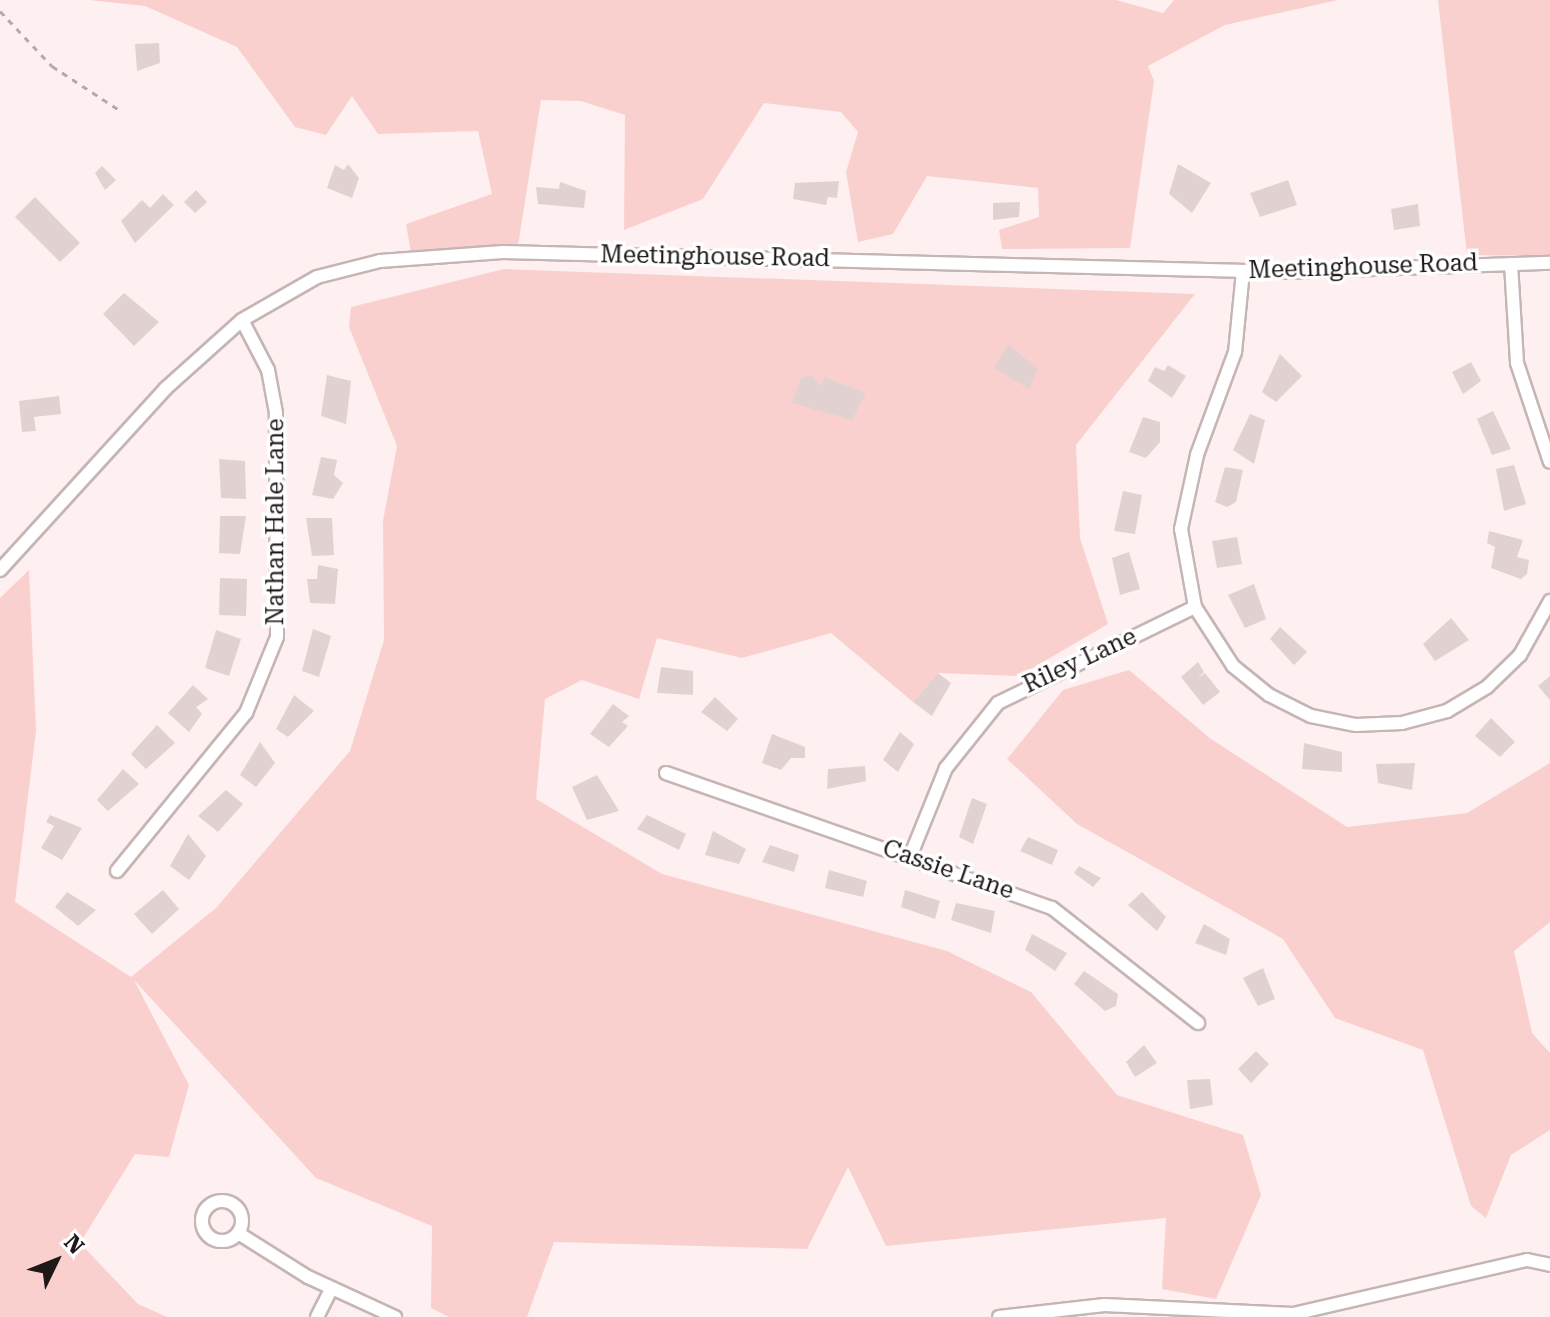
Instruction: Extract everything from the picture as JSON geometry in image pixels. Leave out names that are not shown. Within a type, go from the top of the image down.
[{"type":"street","name":"Meetinghouse Road","points":[[0,570],[165,389],[242,320],[334,272],[459,254],[1243,271],[1550,263]]},
{"type":"street","points":[[1511,264],[1517,363],[1550,462]]},
{"type":"street","points":[[1243,271],[1235,352],[1184,503],[1182,556],[1195,607],[1233,666],[1269,695],[1333,722],[1379,726],[1447,711],[1487,687],[1520,655],[1550,601]]},
{"type":"street","name":"Nathan Hale Lane","points":[[117,871],[246,713],[273,657],[280,617],[278,431],[268,370],[242,320]]},
{"type":"street","name":"Riley Lane","points":[[910,857],[946,768],[998,703],[1195,607]]},
{"type":"street","name":"Cassie Lane","points":[[666,773],[910,857],[1077,922],[1198,1023]]},
{"type":"street","points":[[238,1233],[331,1290],[395,1317]]},
{"type":"street","points":[[999,1317],[1104,1305],[1257,1316],[1358,1302],[1527,1260],[1550,1265]]},
{"type":"street","points":[[317,1317],[331,1290]]},
{"type":"street","points":[[1358,1302],[1359,1317]]},
{"type":"path","points":[[0,11],[52,66],[118,109]]},
{"type":"shaded area","points":[[89,0],[1116,0],[1163,13],[1174,0],[1338,0],[1225,25],[1148,66],[1154,81],[1130,248],[1002,249],[999,230],[1039,217],[1038,188],[927,176],[893,234],[858,242],[846,172],[858,132],[841,112],[764,103],[703,199],[624,230],[625,115],[581,101],[541,100],[517,252],[412,258],[406,224],[492,194],[478,131],[378,134],[352,96],[326,135],[295,127],[237,47],[145,6]]},
{"type":"shaded area","points":[[1438,0],[1550,0],[1550,256],[1467,255]]},
{"type":"shaded area","points":[[504,269],[1195,294],[1076,445],[1080,538],[1108,624],[1019,676],[938,673],[913,702],[831,633],[742,658],[657,638],[639,699],[582,680],[545,699],[536,799],[662,874],[947,951],[1031,992],[1117,1095],[1243,1135],[1261,1195],[1216,1299],[1162,1289],[1166,1218],[886,1246],[848,1167],[807,1249],[554,1242],[527,1317],[449,1317],[431,1308],[432,1226],[316,1178],[134,980],[189,1085],[169,1157],[135,1154],[80,1243],[138,1304],[167,1317],[0,1317],[0,598],[29,570],[36,731],[15,902],[131,977],[216,908],[350,751],[384,640],[383,521],[397,446],[349,327],[351,307]]},
{"type":"shaded area","points":[[1129,670],[1211,739],[1347,827],[1467,813],[1550,763],[1550,922],[1514,951],[1532,1033],[1550,1053],[1550,1130],[1511,1155],[1486,1218],[1471,1206],[1423,1050],[1335,1018],[1283,939],[1077,824],[1007,759],[1063,690]]},
{"type":"building","points":[[159,43],[160,63],[137,71],[135,44]]},
{"type":"building","points":[[348,164],[359,178],[352,198],[327,188],[335,165],[344,170]]},
{"type":"building","points":[[1178,164],[1211,183],[1192,213],[1169,194]]},
{"type":"building","points":[[102,166],[116,180],[105,190],[95,173]]},
{"type":"building","points":[[1288,180],[1297,205],[1260,217],[1250,193]]},
{"type":"building","points":[[839,181],[837,198],[828,197],[826,205],[793,199],[795,183]]},
{"type":"building","points":[[560,182],[586,191],[584,208],[538,204],[536,187],[559,189]]},
{"type":"building","points":[[196,190],[207,202],[195,213],[184,202]]},
{"type":"building","points":[[163,194],[174,205],[135,243],[121,221],[142,200],[150,208]]},
{"type":"building","points":[[35,197],[80,243],[60,262],[15,217]]},
{"type":"building","points":[[1020,202],[1019,217],[993,220],[993,203]]},
{"type":"building","points":[[1418,204],[1420,226],[1394,230],[1391,209]]},
{"type":"building","points":[[124,293],[159,322],[134,346],[103,314]]},
{"type":"building","points":[[1008,344],[1038,369],[1029,389],[994,368]]},
{"type":"building","points":[[1280,354],[1302,376],[1276,402],[1262,392]]},
{"type":"building","points":[[1471,362],[1481,381],[1463,394],[1452,372]]},
{"type":"building","points":[[1168,365],[1186,376],[1172,398],[1148,381],[1155,367],[1164,371]]},
{"type":"building","points":[[327,375],[351,381],[346,424],[321,416]]},
{"type":"building","points":[[812,375],[821,386],[824,377],[866,393],[852,420],[792,403],[801,378]]},
{"type":"building","points":[[59,396],[61,414],[34,417],[36,431],[22,432],[19,401]]},
{"type":"building","points":[[1493,411],[1511,449],[1492,455],[1477,419]]},
{"type":"building","points":[[1250,414],[1265,420],[1254,464],[1233,450]]},
{"type":"building","points":[[1143,417],[1160,422],[1160,442],[1146,458],[1129,452]]},
{"type":"building","points":[[321,457],[337,460],[334,475],[343,483],[333,499],[312,495]]},
{"type":"building","points":[[219,459],[245,461],[246,499],[221,498]]},
{"type":"building","points":[[1514,465],[1526,504],[1504,511],[1496,469]]},
{"type":"building","points":[[1225,467],[1243,470],[1236,502],[1227,507],[1215,502]]},
{"type":"building","points":[[1123,491],[1142,495],[1135,534],[1114,531]]},
{"type":"building","points":[[220,516],[246,516],[240,554],[219,553]]},
{"type":"building","points":[[306,518],[332,518],[334,555],[312,556]]},
{"type":"building","points":[[1489,531],[1523,540],[1517,557],[1529,560],[1527,574],[1521,579],[1491,568],[1495,547],[1487,543]]},
{"type":"building","points":[[1237,537],[1242,564],[1217,568],[1212,541]]},
{"type":"building","points":[[1129,552],[1140,589],[1120,595],[1112,558]]},
{"type":"building","points":[[318,565],[338,569],[335,604],[310,603],[307,579],[317,579]]},
{"type":"building","points":[[220,578],[247,579],[246,616],[219,615]]},
{"type":"building","points":[[1254,584],[1266,619],[1245,628],[1228,595]]},
{"type":"building","points":[[1451,618],[1469,640],[1435,661],[1423,644]]},
{"type":"building","points":[[1280,627],[1307,652],[1294,665],[1270,639]]},
{"type":"building","points":[[313,629],[331,636],[319,677],[302,671]]},
{"type":"building","points":[[216,630],[241,639],[229,676],[205,668]]},
{"type":"building","points":[[1198,662],[1204,672],[1197,679],[1205,673],[1220,692],[1203,705],[1181,677]]},
{"type":"building","points":[[661,667],[693,671],[693,695],[657,693]]},
{"type":"building","points":[[938,673],[951,683],[932,716],[913,702]]},
{"type":"building","points":[[1550,676],[1550,700],[1538,686]]},
{"type":"building","points":[[193,685],[208,699],[196,707],[202,714],[189,732],[168,713]]},
{"type":"building","points":[[294,695],[314,711],[288,737],[276,729]]},
{"type":"building","points":[[715,697],[738,719],[727,731],[701,712]]},
{"type":"building","points":[[613,704],[629,716],[622,722],[628,726],[609,747],[590,734]]},
{"type":"building","points":[[1491,718],[1515,742],[1500,757],[1475,736]]},
{"type":"building","points":[[157,725],[175,743],[146,769],[131,754]]},
{"type":"building","points":[[900,732],[914,744],[898,772],[883,760]]},
{"type":"building","points":[[772,734],[805,747],[805,758],[791,758],[781,770],[762,763]]},
{"type":"building","points":[[260,742],[275,763],[256,787],[240,775]]},
{"type":"building","points":[[1304,743],[1342,752],[1342,772],[1302,769]]},
{"type":"building","points":[[1415,763],[1412,790],[1378,783],[1376,764]]},
{"type":"building","points":[[865,766],[866,781],[827,789],[828,769]]},
{"type":"building","points":[[123,769],[139,784],[108,811],[97,800]]},
{"type":"building","points":[[597,775],[619,811],[587,820],[572,787]]},
{"type":"building","points":[[226,790],[243,804],[218,832],[198,816]]},
{"type":"building","points":[[972,798],[987,804],[973,844],[959,837]]},
{"type":"building","points":[[50,815],[82,828],[62,860],[41,848],[54,826],[46,822]]},
{"type":"building","points":[[647,815],[686,834],[679,850],[637,829]]},
{"type":"building","points":[[713,831],[746,849],[739,864],[705,855]]},
{"type":"building","points":[[188,834],[206,856],[189,880],[170,866]]},
{"type":"building","points":[[1028,837],[1058,850],[1052,865],[1020,851]]},
{"type":"building","points":[[770,845],[799,855],[794,872],[762,862]]},
{"type":"building","points":[[1079,866],[1101,878],[1093,887],[1074,873]]},
{"type":"building","points":[[829,870],[867,881],[863,897],[825,888]]},
{"type":"building","points":[[163,890],[179,909],[152,934],[134,914]]},
{"type":"building","points":[[905,890],[940,901],[935,919],[901,907]]},
{"type":"building","points":[[67,892],[96,910],[78,926],[55,907]]},
{"type":"building","points":[[1142,892],[1166,917],[1157,931],[1128,905]]},
{"type":"building","points":[[956,903],[995,911],[991,933],[951,920]]},
{"type":"building","points":[[1204,924],[1230,939],[1226,955],[1195,943]]},
{"type":"building","points":[[1032,934],[1067,953],[1055,971],[1025,950]]},
{"type":"building","points":[[1263,968],[1275,999],[1258,1006],[1243,978]]},
{"type":"building","points":[[1084,971],[1118,994],[1116,1006],[1105,1011],[1074,984]]},
{"type":"building","points":[[1144,1045],[1157,1063],[1135,1077],[1126,1062]]},
{"type":"building","points":[[1256,1051],[1269,1064],[1251,1083],[1238,1069]]},
{"type":"building","points":[[1210,1079],[1213,1105],[1190,1109],[1187,1080]]}]
